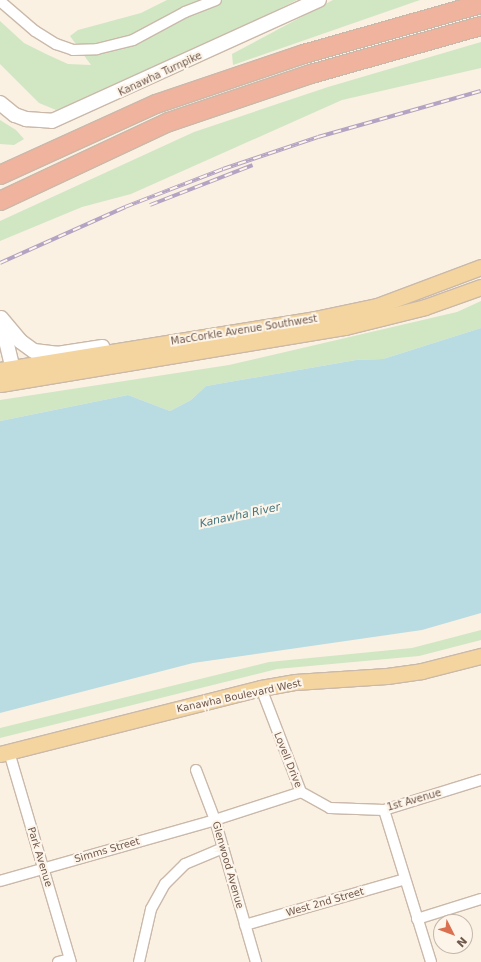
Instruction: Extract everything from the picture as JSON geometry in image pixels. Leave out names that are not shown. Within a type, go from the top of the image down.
[{"type":"highway","points":[[0,176],[156,104],[304,54],[481,4]]},
{"type":"highway","points":[[0,201],[169,122],[311,74],[481,26]]},
{"type":"main road","name":"Kanawha Turnpike","points":[[0,103],[21,117],[52,121],[319,0]]},
{"type":"main road","name":"MacCorkle Avenue Southwest","points":[[6,369],[310,320],[377,306],[481,267]]},
{"type":"main road","name":"MacCorkle Avenue Southwest","points":[[0,384],[345,327],[425,307],[481,287]]},
{"type":"main road","points":[[0,319],[27,347],[44,353],[115,345],[146,346]]},
{"type":"main road","points":[[0,319],[6,369],[17,382]]},
{"type":"main road","name":"Kanawha Boulevard West","points":[[4,753],[261,688],[295,682],[387,676],[422,671],[481,656]]},
{"type":"street","points":[[0,1],[35,31],[56,44],[73,50],[97,49],[133,40],[216,0]]},
{"type":"street","name":"Lovell Drive","points":[[215,820],[301,792],[261,688]]},
{"type":"street","name":"Park Avenue","points":[[4,753],[44,868],[70,960]]},
{"type":"street","name":"Glenwood Avenue","points":[[196,770],[215,820],[256,962]]},
{"type":"street","name":"1st Avenue","points":[[301,792],[330,808],[384,810],[481,780]]},
{"type":"street","points":[[384,810],[431,962]]},
{"type":"street","name":"Simms Street","points":[[0,881],[215,820]]},
{"type":"street","points":[[139,962],[151,909],[164,884],[185,864],[223,848]]},
{"type":"street","name":"West 2nd Street","points":[[245,925],[405,879]]},
{"type":"street","points":[[417,919],[481,900]]},
{"type":"street","points":[[58,962],[70,960]]},
{"type":"green space","points":[[167,0],[297,0],[141,78],[56,110],[39,103],[0,64],[0,21],[24,43],[46,54],[68,64],[91,65],[70,36],[78,30],[141,13]]},
{"type":"green space","points":[[333,0],[420,0],[233,65],[232,54]]},
{"type":"green space","points":[[481,42],[481,68],[342,100],[131,194],[82,207],[0,241],[0,221],[194,132],[328,87]]},
{"type":"green space","points":[[0,120],[16,130],[24,139],[14,145],[0,144]]},
{"type":"green space","points":[[481,301],[481,328],[383,359],[356,360],[206,386],[191,400],[170,411],[128,395],[0,421],[0,400],[229,365],[457,312]]},
{"type":"green space","points":[[481,630],[481,640],[419,656],[277,669],[0,738],[0,728],[269,662],[412,648]]},
{"type":"water","name":"Kanawha River","points":[[481,328],[481,613],[422,630],[193,663],[0,713],[0,421],[128,395],[170,411],[191,400],[206,386],[356,360],[383,359]]},
{"type":"railway","points":[[0,263],[125,207],[223,169],[318,137],[481,91]]},
{"type":"railway","points":[[150,205],[253,165]]}]
